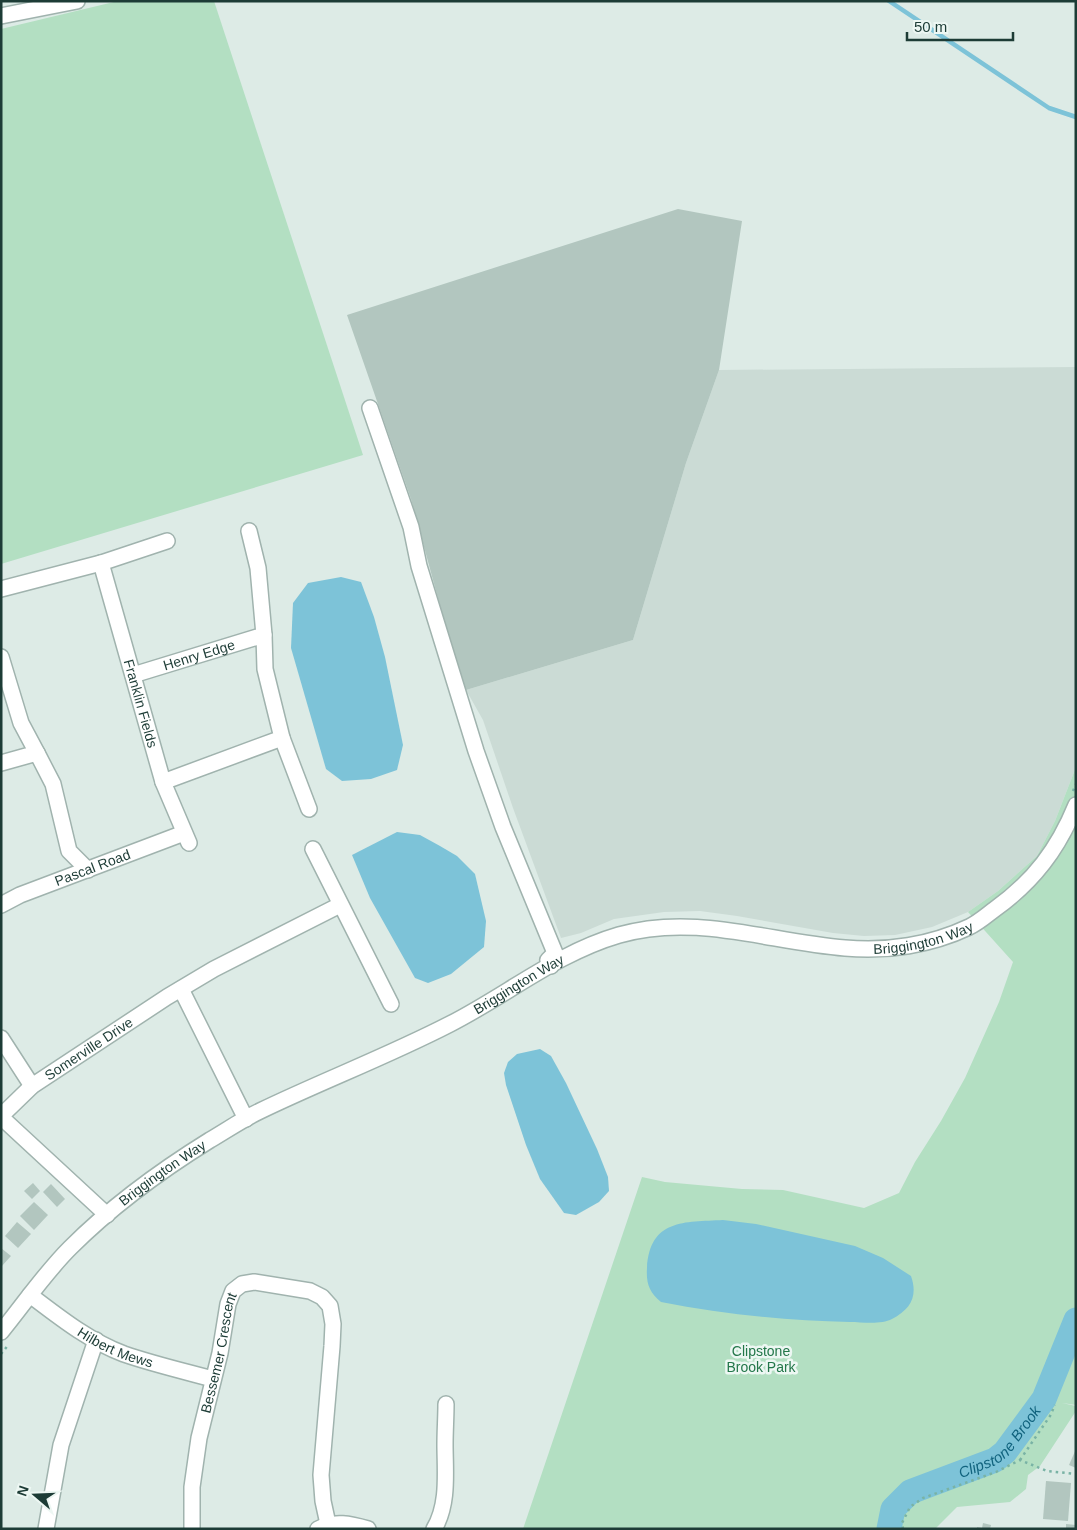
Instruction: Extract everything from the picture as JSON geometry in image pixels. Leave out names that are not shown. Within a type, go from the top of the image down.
[{"type":"street","points":[[1,16],[77,1]]},
{"type":"street","points":[[370,408],[411,527],[419,566],[476,751],[503,826],[555,953],[548,960],[551,966]]},
{"type":"street","points":[[249,532],[258,568],[265,669],[282,738],[309,809]]},
{"type":"street","points":[[1,589],[101,563],[167,541]]},
{"type":"street","name":"Franklin Fields","points":[[101,563],[163,782],[186,838]]},
{"type":"street","name":"Henry Edge","points":[[133,675],[264,635]]},
{"type":"street","points":[[1,657],[21,723],[52,784],[69,851],[88,870]]},
{"type":"street","points":[[163,782],[282,738]]},
{"type":"street","points":[[1,763],[37,753]]},
{"type":"street","name":"Briggington Way","points":[[1,1332],[70,1248],[146,1182],[246,1119],[452,1023],[532,975],[581,950],[619,935],[657,928],[695,927],[742,931],[847,949],[903,948],[938,938],[971,926],[1004,903],[1026,884],[1046,861],[1063,836],[1074,799]]},
{"type":"street","name":"Pascal Road","points":[[1,904],[88,870],[186,838]]},
{"type":"street","points":[[313,849],[390,1004]]},
{"type":"street","name":"Somerville Drive","points":[[107,1214],[1,1116],[32,1086],[181,989],[214,969],[340,905]]},
{"type":"street","points":[[181,989],[246,1119]]},
{"type":"street","points":[[1,1038],[32,1086]]},
{"type":"street","name":"Bessemer Crescent","points":[[192,1529],[190,1512],[199,1438],[220,1353],[228,1304],[233,1291],[242,1284],[254,1282],[310,1291],[322,1297],[330,1306],[333,1324],[321,1474],[323,1526]]},
{"type":"street","name":"Hilbert Mews","points":[[30,1295],[66,1323],[123,1354],[213,1379]]},
{"type":"street","points":[[46,1529],[61,1445],[96,1340]]},
{"type":"street","points":[[434,1529],[440,1518],[444,1500],[446,1404]]},
{"type":"street","points":[[323,1526],[343,1523],[368,1529]]},
{"type":"path","points":[[1074,799],[1076,784]]},
{"type":"path","points":[[903,1529],[902,1523],[910,1507],[923,1498],[996,1472],[1020,1460],[1050,1416],[1055,1405]]},
{"type":"path","points":[[1020,1460],[1047,1471],[1076,1474]]},
{"type":"shaded area","points":[[1076,367],[1076,767],[1055,821],[1037,856],[998,891],[968,912],[932,927],[895,935],[864,936],[833,933],[700,911],[664,912],[614,919],[581,933],[561,938],[483,720],[466,690],[633,640],[686,463],[719,370]]},
{"type":"green space","points":[[118,1],[214,1],[363,455],[1,564],[1,29]]},
{"type":"green space","name":"Clipstone Brook Park","points":[[1076,767],[1076,1405],[1062,1403],[1076,1406],[1076,1411],[1040,1466],[1028,1475],[1026,1489],[1010,1502],[957,1507],[935,1529],[893,1529],[897,1511],[912,1495],[996,1463],[1007,1455],[1047,1400],[1043,1399],[1017,1436],[995,1460],[910,1492],[893,1509],[889,1529],[523,1529],[642,1177],[665,1182],[742,1189],[783,1190],[864,1208],[899,1193],[915,1162],[965,1078],[999,1002],[1013,962],[968,912],[998,891],[1037,856],[1055,821]]},
{"type":"water","points":[[341,577],[361,582],[374,617],[385,657],[403,745],[397,770],[371,779],[342,781],[326,769],[291,648],[293,603],[308,583]]},
{"type":"water","points":[[397,832],[420,835],[457,856],[475,874],[486,921],[484,947],[451,974],[428,983],[415,978],[370,898],[352,855]]},
{"type":"water","points":[[540,1049],[551,1056],[566,1083],[608,1177],[609,1191],[599,1202],[576,1215],[564,1213],[540,1179],[526,1145],[506,1085],[504,1073],[508,1062],[517,1054]]},
{"type":"water","points":[[723,1220],[756,1224],[855,1246],[883,1258],[911,1276],[914,1290],[911,1301],[904,1311],[892,1319],[871,1323],[755,1316],[661,1302],[651,1291],[647,1278],[650,1252],[655,1240],[671,1226],[695,1221]]},
{"type":"building","points":[[678,209],[742,221],[719,370],[686,463],[633,640],[466,690],[448,635],[411,499],[347,315]]},
{"type":"building","points":[[33,1183],[40,1191],[32,1199],[24,1191]]},
{"type":"building","points":[[51,1184],[65,1199],[57,1207],[43,1192]]},
{"type":"building","points":[[34,1202],[48,1215],[34,1230],[20,1216]]},
{"type":"building","points":[[17,1222],[31,1234],[18,1248],[5,1236]]},
{"type":"building","points":[[1,1248],[11,1256],[1,1267]]},
{"type":"building","points":[[1076,1449],[1076,1468],[1069,1465]]},
{"type":"building","points":[[1046,1481],[1071,1483],[1068,1521],[1043,1519]]},
{"type":"building","points":[[983,1523],[991,1525],[990,1529],[977,1529],[977,1527],[982,1528]]},
{"type":"building","points":[[1066,1524],[1076,1525],[1076,1529],[1066,1529]]},
{"type":"waterway","points":[[889,1],[1049,108],[1076,117]]},
{"type":"waterway","name":"Clipstone Brook","points":[[889,1529],[893,1509],[910,1492],[995,1460],[1005,1452],[1044,1399],[1076,1320]]}]
